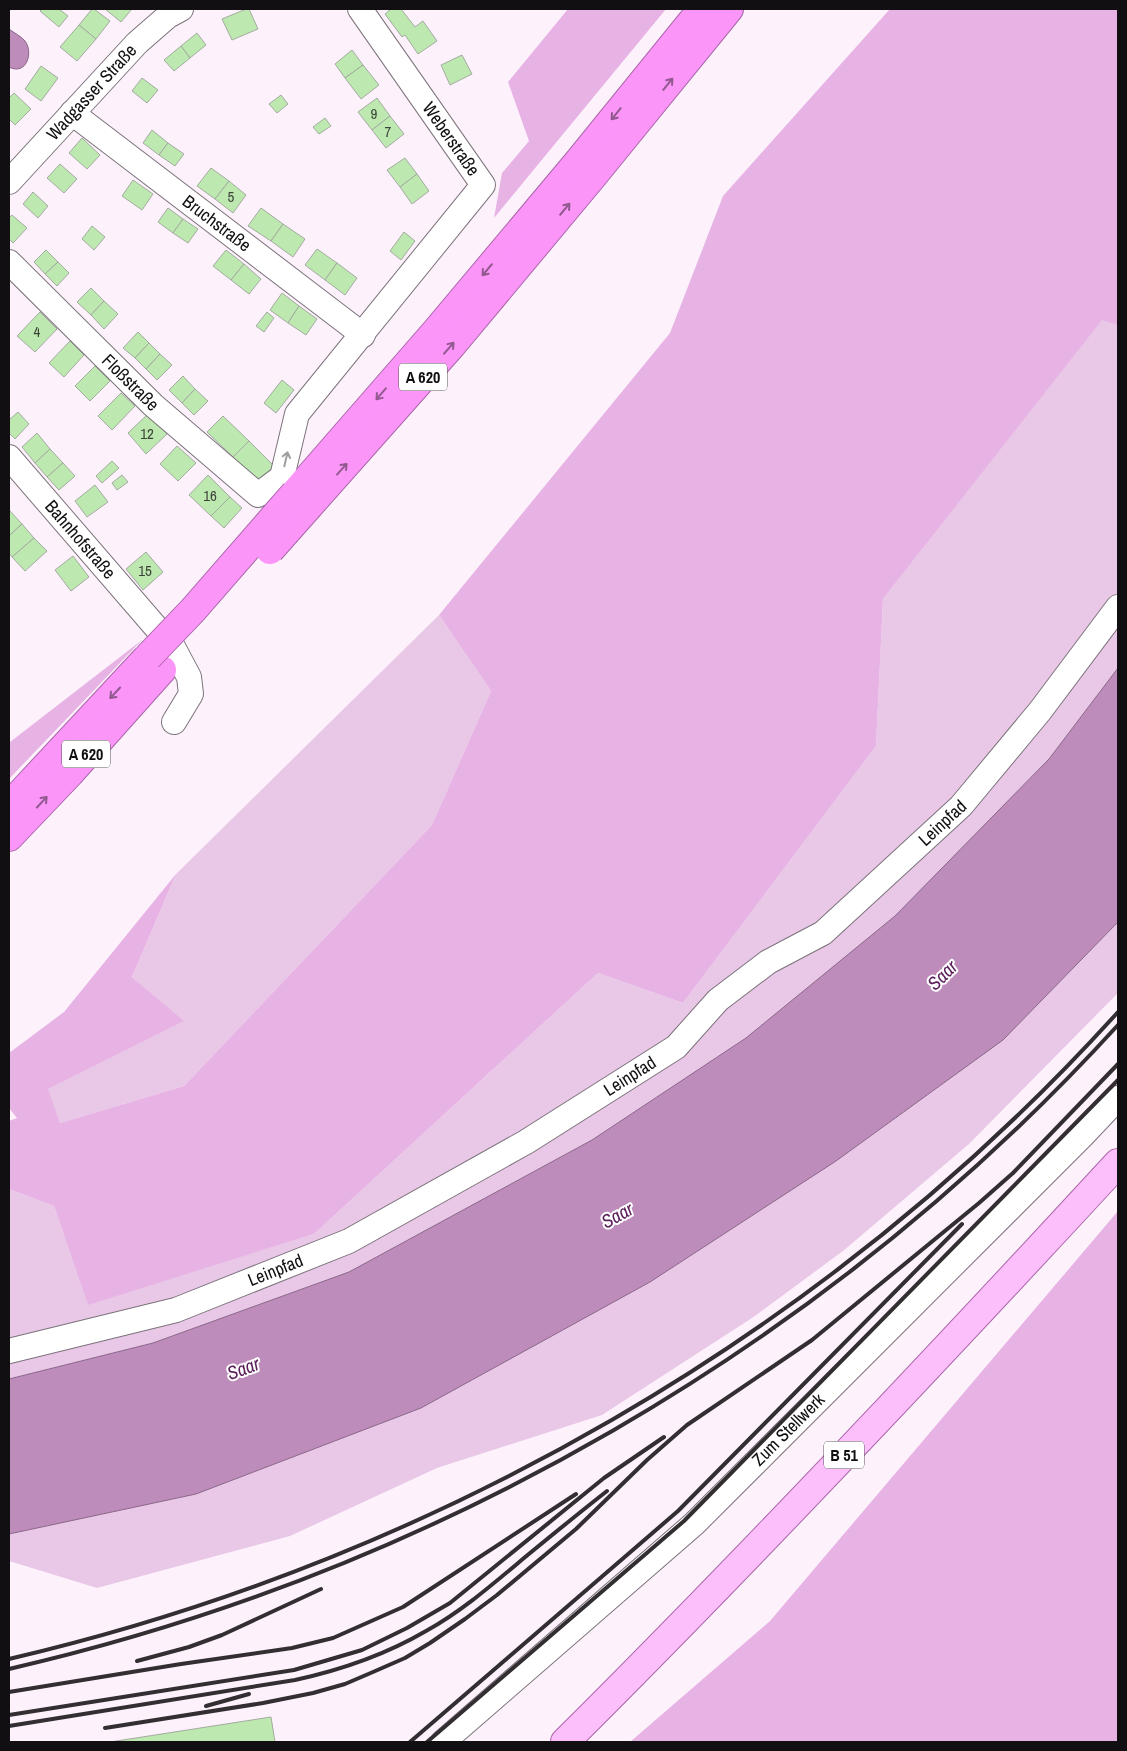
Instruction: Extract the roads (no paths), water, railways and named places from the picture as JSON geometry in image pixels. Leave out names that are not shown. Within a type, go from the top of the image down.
[{"type":"highway","name":"A 620","points":[[302,499],[437,330],[578,162],[702,9]]},
{"type":"highway","name":"A 620","points":[[9,837],[70,773],[161,658],[302,499],[458,337],[593,176],[729,9]]},
{"type":"highway","name":"A 620","points":[[9,806],[161,658]]},
{"type":"main road","name":"B 51","points":[[565,1742],[653,1654],[891,1406],[1118,1163]]},
{"type":"street","name":"Wadgasser Straße","points":[[9,182],[137,43],[168,16],[181,9]]},
{"type":"street","name":"Weberstraße","points":[[360,9],[483,185],[363,335]]},
{"type":"street","name":"Bruchstraße","points":[[72,113],[363,335]]},
{"type":"street","name":"Floßstraße","points":[[9,262],[154,405],[258,496],[282,476],[297,414],[363,335]]},
{"type":"street","name":"Bahnhofstraße","points":[[9,458],[150,621],[161,658],[189,677],[191,694],[174,722]]},
{"type":"street","points":[[161,658],[281,524]]},
{"type":"street","name":"Leinpfad","points":[[9,1351],[176,1310],[348,1240],[526,1142],[676,1047],[718,1000],[768,962],[823,933],[961,806],[1040,711],[1118,607]]},
{"type":"street","name":"Zum Stellwerk","points":[[443,1742],[694,1524],[1083,1136],[1118,1098]]},
{"type":"water","points":[[9,29],[23,39],[28,46],[27,62],[20,68],[9,67]]},
{"type":"water","name":"Saar","points":[[1118,668],[1118,922],[1003,1040],[836,1161],[650,1282],[421,1408],[196,1494],[9,1534],[9,1379],[153,1343],[349,1272],[592,1140],[746,1038],[895,916],[1049,759]]},
{"type":"railway","points":[[9,1659],[166,1616],[320,1562],[469,1496],[613,1420],[750,1333],[881,1235],[1004,1128],[1118,1012]]},
{"type":"railway","points":[[9,1669],[166,1627],[320,1573],[469,1507],[612,1431],[750,1344],[881,1247],[1004,1141],[1118,1025]]},
{"type":"railway","points":[[105,1728],[263,1703],[313,1693],[345,1684],[405,1658],[430,1643],[497,1595],[576,1529],[647,1460],[687,1425],[812,1340],[979,1203],[1013,1173],[1118,1064]]},
{"type":"railway","points":[[427,1742],[684,1521],[1118,1080]]},
{"type":"railway","points":[[410,1742],[678,1511],[962,1224]]},
{"type":"railway","points":[[9,1715],[294,1670],[362,1650],[407,1628],[450,1603],[604,1478],[664,1437]]},
{"type":"railway","points":[[9,1726],[295,1680],[329,1672],[379,1654],[410,1640],[465,1606],[607,1491]]},
{"type":"railway","points":[[9,1692],[292,1648],[333,1638],[403,1607],[576,1494]]},
{"type":"railway","points":[[137,1661],[189,1647],[222,1635],[321,1589]]},
{"type":"railway","points":[[206,1706],[249,1694]]}]
